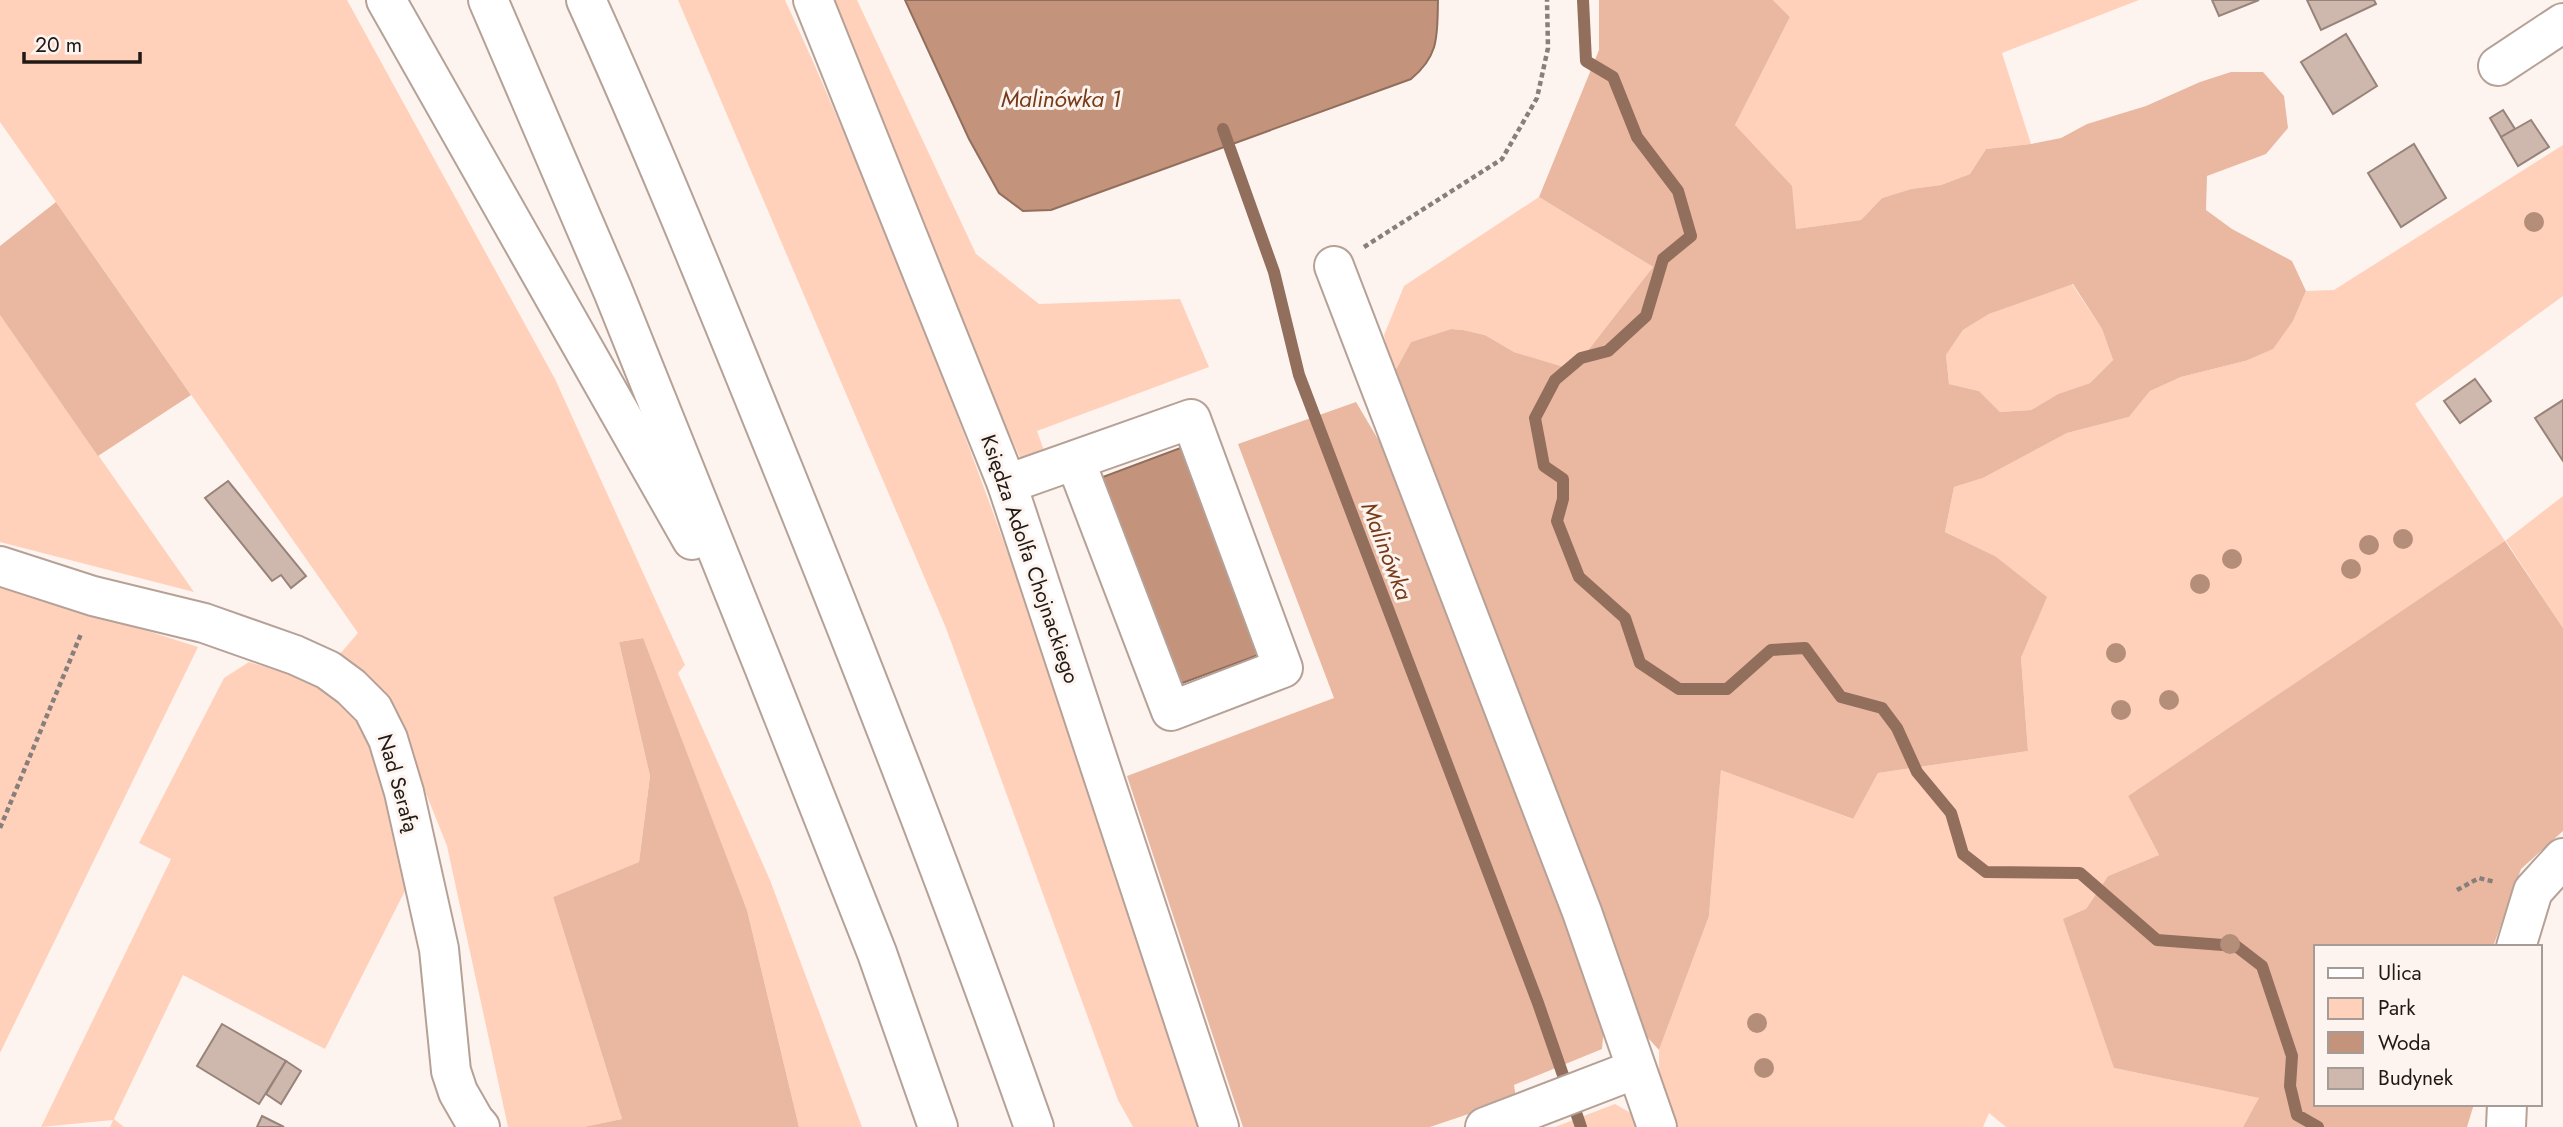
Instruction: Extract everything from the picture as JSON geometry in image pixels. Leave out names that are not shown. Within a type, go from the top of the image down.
[{"type":"main road","points":[[386,0],[550,294],[764,667]]},
{"type":"main road","points":[[488,0],[613,291],[764,667],[877,953],[938,1127]]},
{"type":"main road","points":[[586,0],[688,233],[813,541],[967,939],[1034,1127]]},
{"type":"main road","name":"Księdza Adolfa Chojnackiego","points":[[813,0],[1007,484],[1219,1127]]},
{"type":"main road","points":[[2498,66],[2563,23]]},
{"type":"main road","points":[[1334,266],[1582,912],[1628,1072],[1657,1127]]},
{"type":"main road","points":[[1007,484],[1191,419],[1283,668],[1171,711],[1075,460]]},
{"type":"main road","name":"Nad Serafą","points":[[0,566],[93,596],[204,623],[295,655],[328,670],[351,687],[373,709],[388,739],[404,792],[439,949],[451,1071],[457,1092],[480,1127]]},
{"type":"main road","points":[[2517,945],[2533,891],[2563,858]]},
{"type":"main road","points":[[1485,1127],[1628,1072]]},
{"type":"main road","points":[[2506,1127],[2507,1106]]},
{"type":"path","points":[[1334,266],[1502,159],[1536,98],[1548,48],[1547,0]]},
{"type":"path","points":[[0,828],[79,643],[93,596]]},
{"type":"green space","points":[[0,0],[347,0],[555,379],[685,665],[678,673],[770,880],[862,1127],[799,1127],[747,910],[642,638],[619,642],[650,776],[639,862],[553,897],[622,1119],[583,1127],[508,1127],[447,846],[392,708],[339,655],[358,633],[0,122]]},
{"type":"green space","points":[[678,0],[785,0],[861,174],[972,454],[1090,790],[1203,1127],[1133,1127],[1118,1100],[946,628]]},
{"type":"green space","points":[[834,0],[857,0],[976,254],[1039,304],[1180,299],[1209,367],[1037,431],[1047,459],[1023,464],[980,370]]},
{"type":"green space","points":[[1773,0],[2139,0],[2002,53],[2031,144],[1986,149],[1970,174],[1941,185],[1911,189],[1882,198],[1861,220],[1796,229],[1735,125],[1790,17]]},
{"type":"green space","points":[[2563,145],[2563,296],[2415,404],[2505,541],[2563,496],[2563,628],[2506,541],[2128,796],[2159,855],[2108,876],[2086,909],[2114,1068],[2260,1098],[2243,1127],[2006,1127],[1989,1113],[1983,1127],[1677,1127],[1659,1077],[1659,1050],[1709,916],[1721,769],[1852,819],[1878,773],[2028,751],[2021,658],[2033,630],[1995,556],[1945,532],[1954,487],[1983,478],[2067,433],[2129,417],[2150,391],[2181,377],[2245,361],[2293,321],[2306,291],[2334,290]]},
{"type":"green space","points":[[1539,197],[1653,267],[1573,371],[1514,352],[1485,335],[1451,329],[1411,342],[1393,375],[1384,335],[1404,286]]},
{"type":"green space","points":[[2072,284],[2102,329],[2113,360],[2090,383],[2058,394],[2031,410],[2000,412],[1979,391],[1949,384],[1946,355],[1963,330],[1989,314]]},
{"type":"green space","points":[[0,315],[194,592],[0,542]]},
{"type":"green space","points":[[0,584],[198,647],[0,1053]]},
{"type":"green space","points":[[249,662],[321,683],[366,714],[413,875],[325,1049],[183,975],[114,1119],[124,1127],[110,1127],[113,1120],[41,1127],[171,859],[139,843],[224,678]]},
{"type":"green space","points":[[1615,1104],[1636,1116],[1640,1127],[1555,1127]]},
{"type":"shaded area","points":[[1599,0],[1773,0],[1790,17],[1735,125],[1792,186],[1796,229],[1861,220],[1882,198],[1911,189],[1941,185],[1970,174],[1986,149],[2061,138],[2087,124],[2146,106],[2200,82],[2231,72],[2263,72],[2284,96],[2288,128],[2266,154],[2207,176],[2206,210],[2232,229],[2292,261],[2306,291],[2293,321],[2273,349],[2245,361],[2181,377],[2150,391],[2129,417],[2067,433],[1983,478],[1954,487],[1945,532],[1995,556],[2047,597],[2021,658],[2028,751],[1878,773],[1853,819],[1721,770],[1709,916],[1659,1050],[1627,1015],[1393,375],[1411,342],[1451,329],[1485,335],[1514,352],[1573,370],[1653,267],[1539,197],[1599,50]],"holes":[[[2073,284],[2102,329],[2113,360],[2090,383],[2058,394],[2031,410],[2000,412],[1979,391],[1949,384],[1946,355],[1963,330],[1989,314]]]},
{"type":"shaded area","points":[[56,202],[191,395],[98,456],[0,315],[0,246]]},
{"type":"shaded area","points":[[1356,402],[1398,473],[1604,1027],[1602,1049],[1514,1085],[1516,1098],[1430,1127],[1243,1127],[1127,776],[1334,698],[1238,444]]},
{"type":"shaded area","points":[[2505,541],[2563,628],[2563,831],[2521,869],[2494,945],[2314,945],[2314,1106],[2473,1106],[2467,1127],[2243,1127],[2259,1098],[2114,1068],[2063,919],[2086,909],[2108,876],[2159,855],[2128,796]]},
{"type":"shaded area","points":[[643,638],[747,910],[799,1127],[583,1127],[622,1119],[553,897],[639,862],[650,776],[619,642]]},
{"type":"water","name":"Malinówka 1","points":[[905,0],[1438,0],[1437,34],[1432,53],[1411,79],[1051,210],[1023,211],[999,193],[969,139]]},
{"type":"water","points":[[1183,447],[1261,654],[1177,685],[1100,478]]},
{"type":"building","points":[[2212,0],[2259,0],[2219,16]]},
{"type":"building","points":[[2307,0],[2374,0],[2376,4],[2321,30]]},
{"type":"building","points":[[2346,34],[2377,86],[2333,114],[2301,62]]},
{"type":"building","points":[[2503,110],[2515,129],[2501,137],[2490,118]]},
{"type":"building","points":[[2531,120],[2549,147],[2518,166],[2501,137]]},
{"type":"building","points":[[2414,144],[2446,198],[2401,227],[2368,173]]},
{"type":"building","points":[[2475,379],[2491,401],[2460,423],[2444,401]]},
{"type":"building","points":[[2563,400],[2563,461],[2535,418]]},
{"type":"building","points":[[228,481],[306,576],[291,588],[281,575],[272,581],[205,498]]},
{"type":"building","points":[[222,1024],[286,1061],[259,1104],[197,1066]]},
{"type":"building","points":[[286,1061],[301,1071],[281,1104],[266,1094]]},
{"type":"building","points":[[262,1116],[284,1127],[257,1127]]},
{"type":"waterway","points":[[1583,0],[1586,61],[1613,77],[1637,137],[1678,191],[1691,236],[1663,259],[1646,316],[1608,351],[1581,358],[1555,380],[1535,418],[1544,466],[1563,479],[1563,499],[1557,521],[1579,577],[1625,618],[1640,663],[1679,689],[1727,689],[1771,650],[1805,648],[1841,697],[1882,708],[1897,728],[1917,772],[1951,813],[1963,854],[1986,872],[2080,873],[2157,940],[2236,946],[2262,966],[2292,1056],[2290,1086],[2297,1115],[2318,1127]]},
{"type":"waterway","name":"Malinówka","points":[[1223,129],[1274,272],[1299,375],[1538,1003],[1581,1127]]}]
